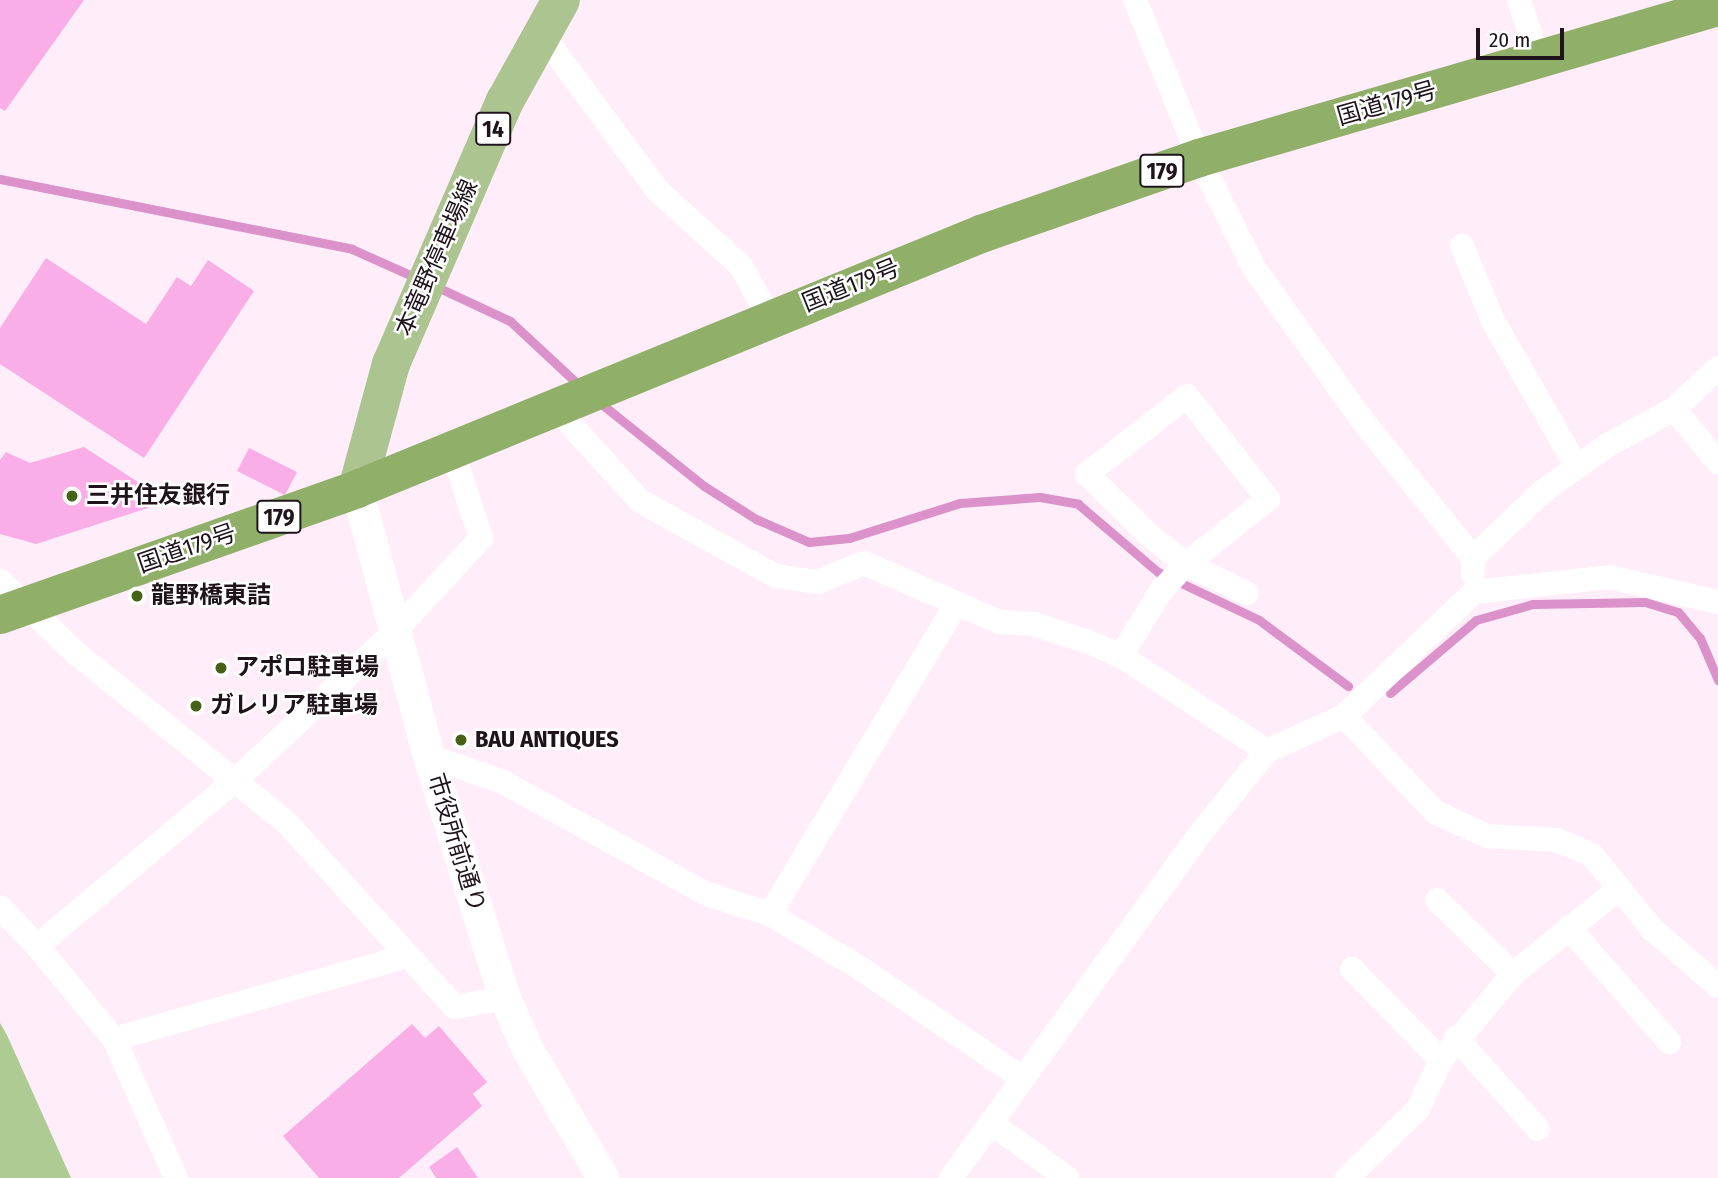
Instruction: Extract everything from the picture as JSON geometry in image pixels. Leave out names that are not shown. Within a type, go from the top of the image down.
[{"type":"highway","name":"国道179号","points":[[9,600],[357,489],[553,405],[981,234],[1199,158],[1718,7]]},
{"type":"main road","name":"本竜野停車場線","points":[[357,489],[384,386],[417,301],[505,101],[561,0]]},
{"type":"street","points":[[1135,0],[1199,158],[1254,268],[1359,416],[1473,558],[1474,592]]},
{"type":"street","points":[[1519,0],[1539,60]]},
{"type":"street","points":[[541,33],[658,191],[741,266],[770,319]]},
{"type":"street","points":[[1462,246],[1493,321],[1577,467]]},
{"type":"street","points":[[1473,558],[1542,492],[1577,467],[1674,409],[1718,368]]},
{"type":"street","points":[[1121,656],[1161,591],[1186,564],[1268,499],[1188,396],[1087,474],[1147,534],[1186,564],[1246,593]]},
{"type":"street","points":[[553,405],[640,501],[776,576],[817,582],[864,563],[999,622],[1034,624],[1121,656],[1267,751]]},
{"type":"street","points":[[1674,409],[1718,462]]},
{"type":"street","points":[[37,946],[237,779],[395,632],[481,538],[452,449]]},
{"type":"street","name":"市役所前通り","points":[[357,489],[429,756],[505,998],[528,1050],[603,1178]]},
{"type":"street","points":[[951,1178],[1196,839],[1267,751],[1344,716],[1474,592],[1609,577],[1718,602]]},
{"type":"street","points":[[9,600],[237,779],[286,822],[455,1007],[505,998]]},
{"type":"street","points":[[770,914],[956,604]]},
{"type":"street","points":[[1344,716],[1435,811],[1487,836],[1557,840],[1592,855],[1671,948],[1718,986]]},
{"type":"street","points":[[429,756],[503,782],[707,894],[770,914],[860,968],[1022,1078]]},
{"type":"street","points":[[1347,1178],[1418,1109],[1441,1060],[1456,1038],[1513,974],[1620,888]]},
{"type":"street","points":[[1437,900],[1513,974]]},
{"type":"street","points":[[0,907],[37,946],[114,1039],[176,1178]]},
{"type":"street","points":[[1569,928],[1669,1042]]},
{"type":"street","points":[[114,1039],[408,956]]},
{"type":"street","points":[[1352,968],[1441,1060]]},
{"type":"street","points":[[1456,1038],[1538,1129]]},
{"type":"street","points":[[991,1123],[1067,1178]]},
{"type":"green space","points":[[0,1023],[7,1035],[71,1178],[0,1178]]},
{"type":"building","points":[[0,0],[84,0],[5,111],[0,108]]},
{"type":"building","points":[[46,258],[146,324],[177,277],[191,286],[208,260],[254,291],[144,458],[0,364],[0,328]]},
{"type":"building","name":"三井住友銀行","points":[[84,447],[141,484],[148,508],[36,544],[0,534],[0,460],[6,452],[30,463]]},
{"type":"building","points":[[249,448],[297,472],[285,495],[237,471]]},
{"type":"building","points":[[412,1024],[425,1038],[439,1026],[487,1082],[473,1094],[482,1106],[399,1178],[319,1178],[283,1136]]},
{"type":"building","points":[[457,1147],[478,1178],[436,1178],[429,1167]]},
{"type":"waterway","points":[[0,179],[352,249],[419,279]]},
{"type":"waterway","points":[[435,286],[510,321],[580,386]]},
{"type":"waterway","points":[[599,402],[704,486],[756,519],[809,542],[849,538],[960,503],[1040,497],[1078,504],[1158,572],[1259,620],[1348,686]]},
{"type":"waterway","points":[[1390,693],[1476,620],[1533,604],[1645,602],[1678,612],[1700,638],[1718,680]]},
{"type":"place","name":"三井住友銀行","points":[[72,496]]},
{"type":"place","name":"龍野橋東詰","points":[[137,596]]},
{"type":"place","name":"アポロ駐車場","points":[[221,668]]},
{"type":"place","name":"ガレリア駐車場","points":[[196,706]]},
{"type":"place","name":"BAU ANTIQUES","points":[[461,740]]}]
